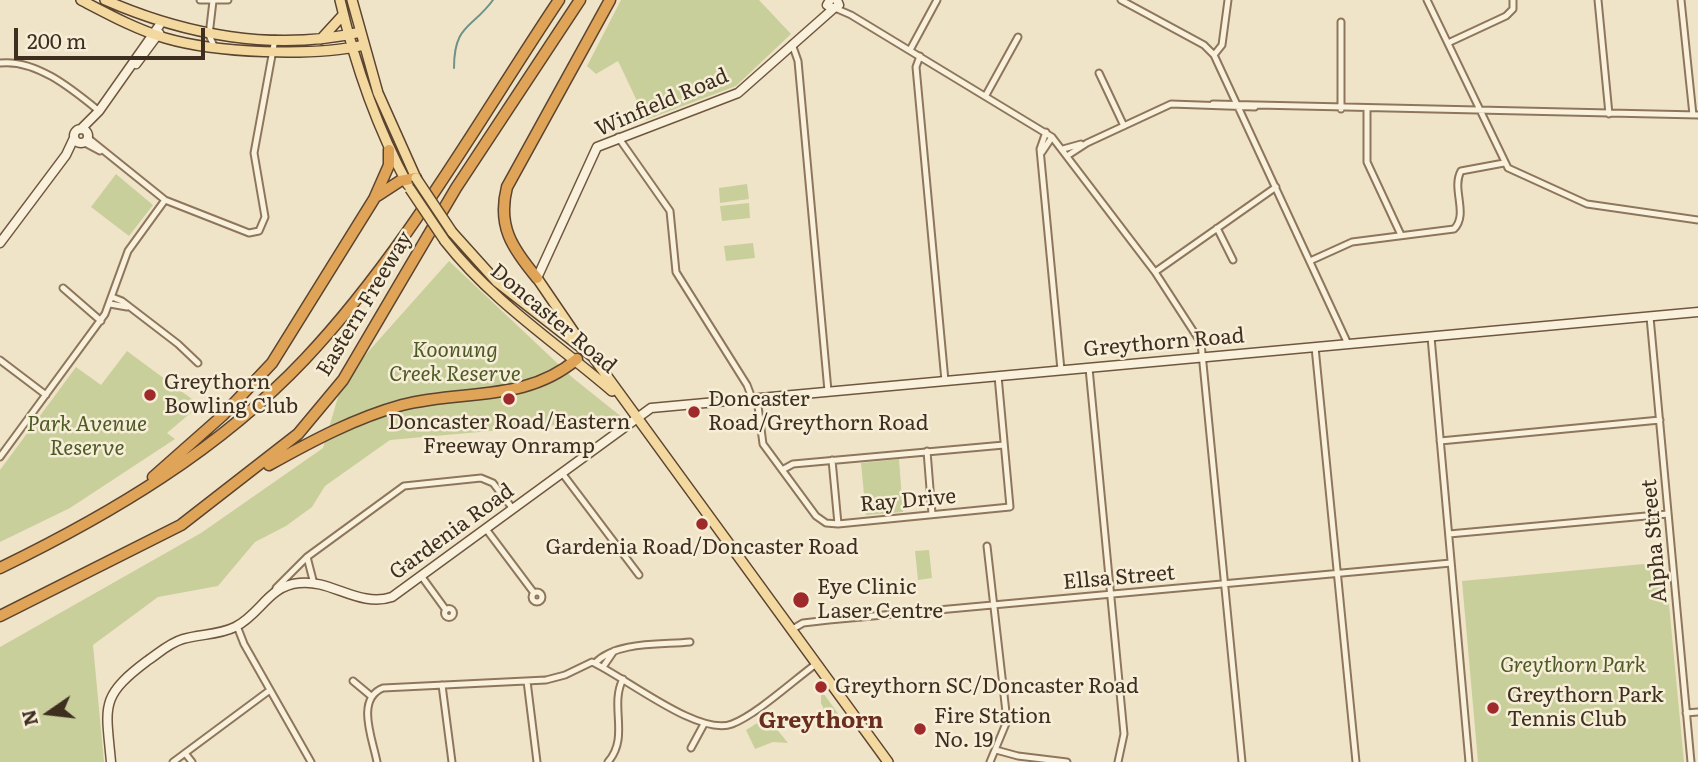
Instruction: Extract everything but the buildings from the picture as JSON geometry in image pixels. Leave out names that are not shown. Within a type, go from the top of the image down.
[{"type":"highway","name":"Eastern Freeway","points":[[0,568],[111,510],[209,445],[259,404],[323,339],[381,268],[559,0]]},
{"type":"highway","name":"Eastern Freeway","points":[[0,617],[181,525],[298,434],[344,380],[456,188],[580,0]]},
{"type":"highway","points":[[537,278],[513,249],[503,226],[503,202],[512,175],[610,0]]},
{"type":"highway","points":[[111,510],[200,437],[272,363],[374,199],[389,165],[389,150]]},
{"type":"highway","points":[[374,199],[388,186],[410,182]]},
{"type":"highway","points":[[244,478],[342,427],[404,405],[524,389],[551,378],[577,359]]},
{"type":"main road","points":[[81,0],[96,4],[155,34],[214,46],[332,51],[364,46]]},
{"type":"main road","points":[[105,0],[161,23],[209,35],[320,40],[360,32]]},
{"type":"main road","name":"Doncaster Road","points":[[340,0],[357,67],[389,150],[445,241],[487,289],[577,359],[621,400]]},
{"type":"main road","name":"Doncaster Road","points":[[352,0],[364,46],[410,182],[497,282],[584,348]]},
{"type":"main road","points":[[320,40],[343,16]]},
{"type":"main road","points":[[332,51],[344,55],[357,67]]},
{"type":"main road","name":"Doncaster Road","points":[[537,278],[621,400],[888,762]]},
{"type":"main road","points":[[577,359],[584,348]]},
{"type":"street","points":[[200,0],[228,0]]},
{"type":"street","points":[[910,50],[937,0]]},
{"type":"street","points":[[1121,0],[1204,46],[1214,55],[1348,344]]},
{"type":"street","points":[[1214,55],[1222,45],[1228,0]]},
{"type":"street","points":[[1427,0],[1504,163],[1513,172],[1587,204],[1698,220]]},
{"type":"street","points":[[1448,43],[1506,16],[1513,9],[1513,0]]},
{"type":"street","points":[[1598,0],[1609,114]]},
{"type":"street","points":[[1067,156],[1087,143],[1171,104],[1695,115],[1681,0]]},
{"type":"street","points":[[213,1],[209,35],[214,46]]},
{"type":"street","points":[[833,3],[1049,134],[1155,272],[1201,343],[1242,762]]},
{"type":"street","name":"Winfield Road","points":[[537,278],[595,148],[738,93],[816,22],[833,3]]},
{"type":"street","points":[[1341,22],[1341,109]]},
{"type":"street","points":[[0,243],[66,155],[83,137],[161,23]]},
{"type":"street","points":[[986,95],[1018,37]]},
{"type":"street","points":[[83,137],[165,200],[250,233],[262,229],[265,217],[254,153],[275,39]]},
{"type":"street","points":[[792,43],[798,61],[828,391]]},
{"type":"street","points":[[920,56],[916,67],[945,381]]},
{"type":"street","points":[[0,63],[19,62],[40,72],[99,111]]},
{"type":"street","points":[[1099,73],[1124,126]]},
{"type":"street","points":[[1367,108],[1367,162],[1401,235]]},
{"type":"street","points":[[1049,134],[1041,155],[1061,370]]},
{"type":"street","points":[[618,137],[670,211],[676,272],[754,398]]},
{"type":"street","points":[[1063,149],[1087,143]]},
{"type":"street","points":[[1310,261],[1352,242],[1454,229],[1460,220],[1457,181],[1461,171],[1504,163]]},
{"type":"street","points":[[1155,272],[1276,187]]},
{"type":"street","points":[[0,457],[101,321],[128,251],[165,200]]},
{"type":"street","points":[[1217,228],[1233,260]]},
{"type":"street","points":[[63,288],[101,321]]},
{"type":"street","points":[[111,300],[127,307],[178,344],[198,363]]},
{"type":"street","name":"Greythorn Road","points":[[635,418],[651,408],[1698,312]]},
{"type":"street","name":"Alpha Street","points":[[1650,317],[1690,762]]},
{"type":"street","points":[[1431,337],[1469,762]]},
{"type":"street","points":[[1315,347],[1356,762]]},
{"type":"street","points":[[0,360],[46,395]]},
{"type":"street","points":[[1089,368],[1124,734],[1118,762]]},
{"type":"street","name":"Ray Drive","points":[[754,398],[762,440],[820,519],[825,523],[838,524],[1010,507],[998,376]]},
{"type":"street","name":"Gardenia Road","points":[[276,588],[299,583],[314,584],[376,600],[392,597],[635,418]]},
{"type":"street","points":[[1440,441],[1660,421]]},
{"type":"street","points":[[782,470],[793,464],[1004,445]]},
{"type":"street","points":[[927,451],[933,514]]},
{"type":"street","points":[[832,460],[838,524]]},
{"type":"street","points":[[562,473],[639,575]]},
{"type":"street","points":[[111,762],[107,711],[119,684],[169,645],[237,626],[251,616],[307,557],[395,491],[410,484],[481,478],[493,484],[513,509]]},
{"type":"street","points":[[1449,534],[1668,514]]},
{"type":"street","points":[[486,529],[534,593]]},
{"type":"street","points":[[987,546],[1007,722],[990,762]]},
{"type":"street","points":[[307,557],[314,584]]},
{"type":"street","name":"Ellsa Street","points":[[791,630],[806,622],[1451,563]]},
{"type":"street","points":[[422,577],[446,610]]},
{"type":"street","points":[[237,626],[311,762]]},
{"type":"street","points":[[596,663],[603,655],[614,651],[690,642]]},
{"type":"street","points":[[603,667],[614,651]]},
{"type":"street","points":[[377,762],[367,709],[371,696],[383,688],[527,681],[558,677],[590,662],[704,724],[720,727],[739,721],[816,664]]},
{"type":"street","points":[[608,762],[620,737],[616,698],[622,679]]},
{"type":"street","points":[[353,681],[371,696]]},
{"type":"street","points":[[527,681],[537,762]]},
{"type":"street","points":[[442,685],[452,762]]},
{"type":"street","points":[[173,762],[270,690]]},
{"type":"street","points":[[1686,713],[1698,712]]},
{"type":"street","points":[[691,748],[704,724]]},
{"type":"street","points":[[996,750],[1018,756],[1067,762]]},
{"type":"street","points":[[185,753],[192,762]]},
{"type":"green space","points":[[621,0],[759,0],[791,34],[736,86],[646,120],[618,61],[596,74],[587,66]]},
{"type":"green space","points":[[116,174],[153,205],[129,236],[91,207]]},
{"type":"green space","points":[[747,184],[749,199],[720,203],[719,188]]},
{"type":"green space","points":[[749,203],[750,218],[722,221],[720,206]]},
{"type":"green space","points":[[753,243],[755,258],[726,261],[724,246]]},
{"type":"green space","name":"Koonung Creek Reserve","points":[[449,261],[573,378],[623,418],[616,424],[614,420],[390,440],[325,486],[312,507],[286,526],[255,542],[218,586],[158,597],[93,645],[104,762],[0,762],[0,647],[201,533],[323,448],[343,380]]},
{"type":"green space","name":"Park Avenue Reserve","points":[[127,351],[200,405],[167,433],[175,439],[70,508],[0,542],[0,470],[76,367],[101,385]]},
{"type":"green space","points":[[899,459],[903,512],[866,515],[861,463]]},
{"type":"green space","points":[[929,550],[932,578],[918,580],[915,551]]},
{"type":"green space","name":"Greythorn Park","points":[[1665,562],[1684,762],[1478,762],[1462,581]]},
{"type":"green space","points":[[821,690],[842,719],[829,720],[821,703]]},
{"type":"green space","points":[[767,717],[788,743],[773,742],[755,749],[746,730]]},
{"type":"waterway","points":[[454,68],[457,43],[461,35],[493,0]]},
{"type":"place","name":"Greythorn Bowling Club","points":[[150,395]]},
{"type":"place","name":"Doncaster Road/Eastern Freeway Onramp","points":[[509,399]]},
{"type":"place","name":"Doncaster Road/Greythorn Road","points":[[694,412]]},
{"type":"place","name":"Gardenia Road/Doncaster Road","points":[[702,524]]},
{"type":"place","name":"Eye Clinic Laser Centre","points":[[801,600]]},
{"type":"place","name":"Greythorn SC/Doncaster Road","points":[[821,687]]},
{"type":"place","name":"Greythorn Park Tennis Club","points":[[1493,708]]},
{"type":"place","name":"Fire Station No. 19","points":[[920,729]]},
{"type":"district","name":"Greythorn","points":[[821,721]]}]
